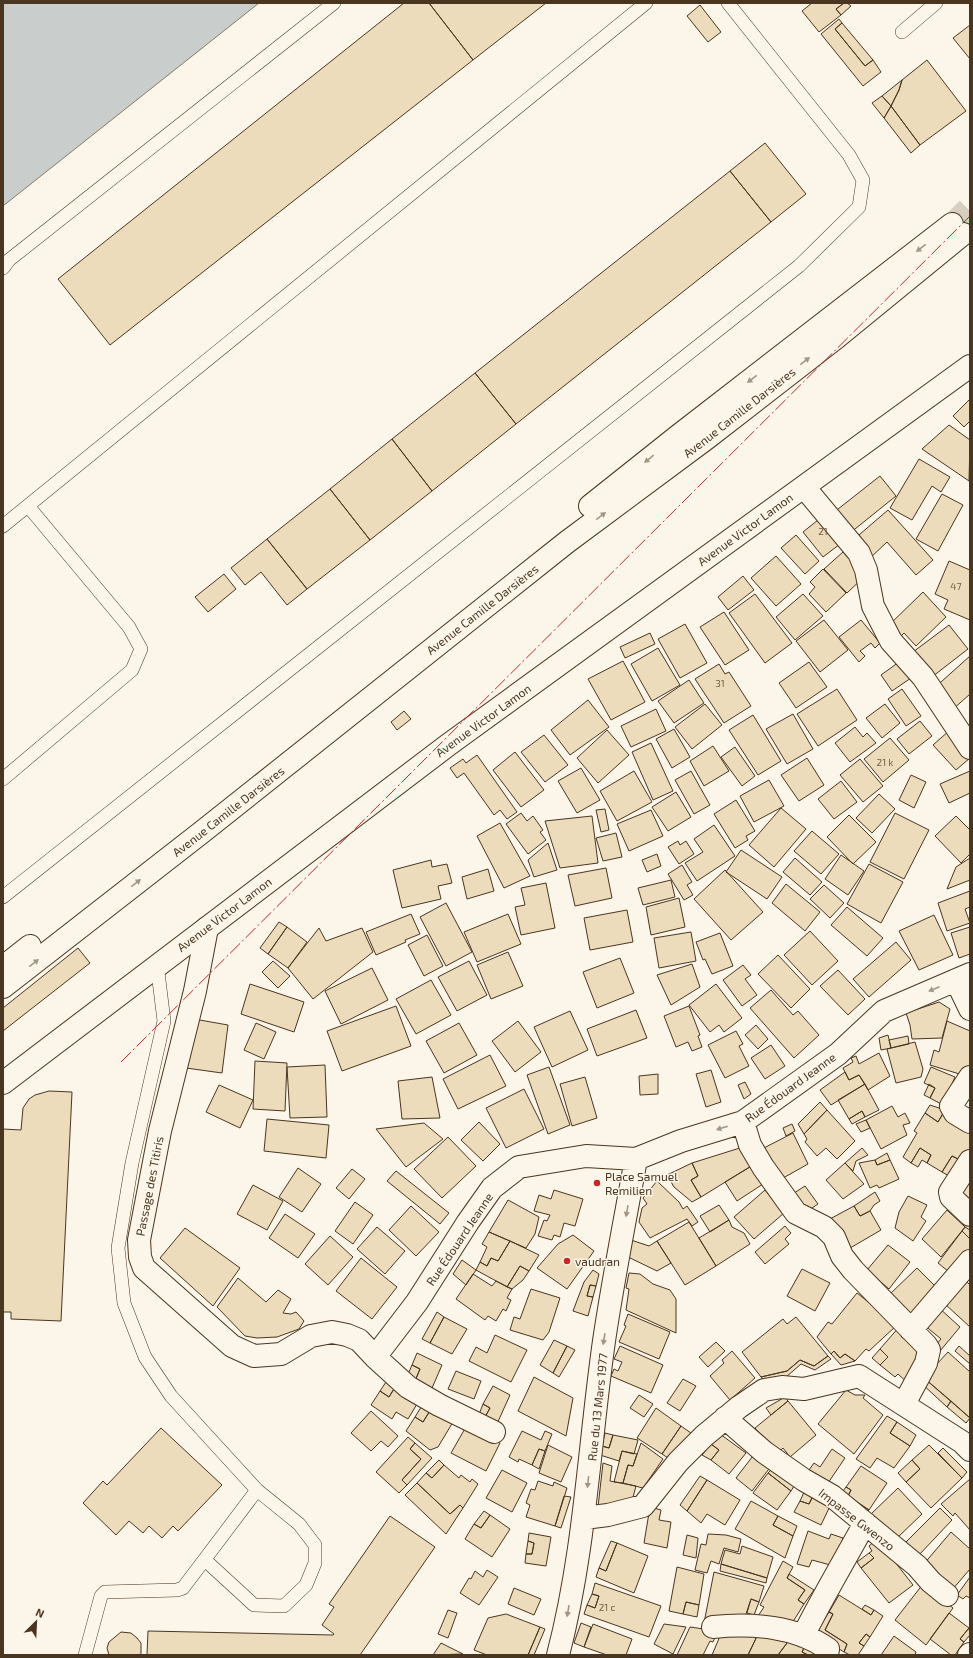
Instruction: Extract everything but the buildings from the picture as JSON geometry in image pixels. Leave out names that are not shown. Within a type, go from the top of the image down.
[{"type":"street","name":"Avenue Camille Darsières","points":[[3,967],[408,653],[684,432],[957,229],[830,341],[707,438],[567,542],[202,832],[3,987]]},
{"type":"street","name":"Avenue Victor Lamon","points":[[3,1083],[157,964],[207,928],[448,745],[970,366]]},
{"type":"street","points":[[804,487],[859,553],[866,570],[873,606],[892,641],[923,678],[970,748]]},
{"type":"street","name":"Passage des Titiris","points":[[207,928],[195,991],[160,1131],[138,1240],[140,1257],[144,1268],[232,1346],[254,1356],[281,1354],[311,1336],[332,1332],[347,1335],[359,1340],[375,1357]]},
{"type":"street","points":[[963,977],[970,1009]]},
{"type":"street","name":"Rue Édouard Jeanne","points":[[375,1357],[417,1302],[468,1222],[492,1188],[520,1167],[586,1156],[636,1159],[681,1141],[743,1122],[838,1054],[884,1011],[963,977]]},
{"type":"street","points":[[970,1077],[951,1106],[955,1113],[970,1122]]},
{"type":"street","points":[[743,1122],[750,1145],[760,1162],[796,1213],[824,1226],[834,1237],[842,1256],[853,1270],[926,1345],[929,1350],[929,1356],[904,1404]]},
{"type":"street","name":"Rue du 13 Mars 1977","points":[[558,1655],[565,1627],[584,1518],[604,1341],[636,1159]]},
{"type":"street","points":[[970,1161],[950,1192],[951,1197],[970,1215]]},
{"type":"street","points":[[911,1330],[970,1261]]},
{"type":"street","points":[[375,1357],[408,1387],[439,1405],[494,1432]]},
{"type":"street","points":[[584,1518],[608,1515],[643,1506],[678,1462],[725,1418],[764,1390],[782,1387],[804,1389],[859,1376],[962,1442],[970,1450]]},
{"type":"street","name":"Impasse Gwenzo","points":[[725,1418],[764,1452],[804,1480],[832,1496],[917,1566],[931,1582],[948,1595]]},
{"type":"street","points":[[803,1636],[820,1602],[865,1523]]},
{"type":"street","points":[[713,1627],[748,1624],[770,1627],[818,1641],[828,1649],[827,1655]]},
{"type":"lane","points":[[3,268],[16,255],[334,3]]},
{"type":"lane","points":[[3,526],[646,3]]},
{"type":"lane","points":[[3,896],[799,266],[858,207],[863,180],[848,155],[728,3]]},
{"type":"lane","points":[[902,32],[936,3]]},
{"type":"lane","points":[[3,779],[132,670],[141,649],[129,627],[28,506]]},
{"type":"lane","points":[[157,964],[164,1021],[132,1163],[118,1248],[124,1303],[145,1357],[171,1396],[257,1490],[299,1524],[316,1545],[315,1563],[306,1584],[284,1606],[254,1605],[205,1560]]},
{"type":"lane","points":[[85,1655],[101,1596],[105,1592],[177,1590],[183,1588],[257,1490]]},
{"type":"shaded area","points":[[3,3],[259,3],[3,206]]},
{"type":"tunnel","points":[[952,224],[970,206]]},
{"type":"power","points":[[121,1062],[970,216]]},
{"type":"place","name":"Place Samuel Remilien","points":[[597,1183]]},
{"type":"place","name":"vaudran","points":[[567,1261]]}]
